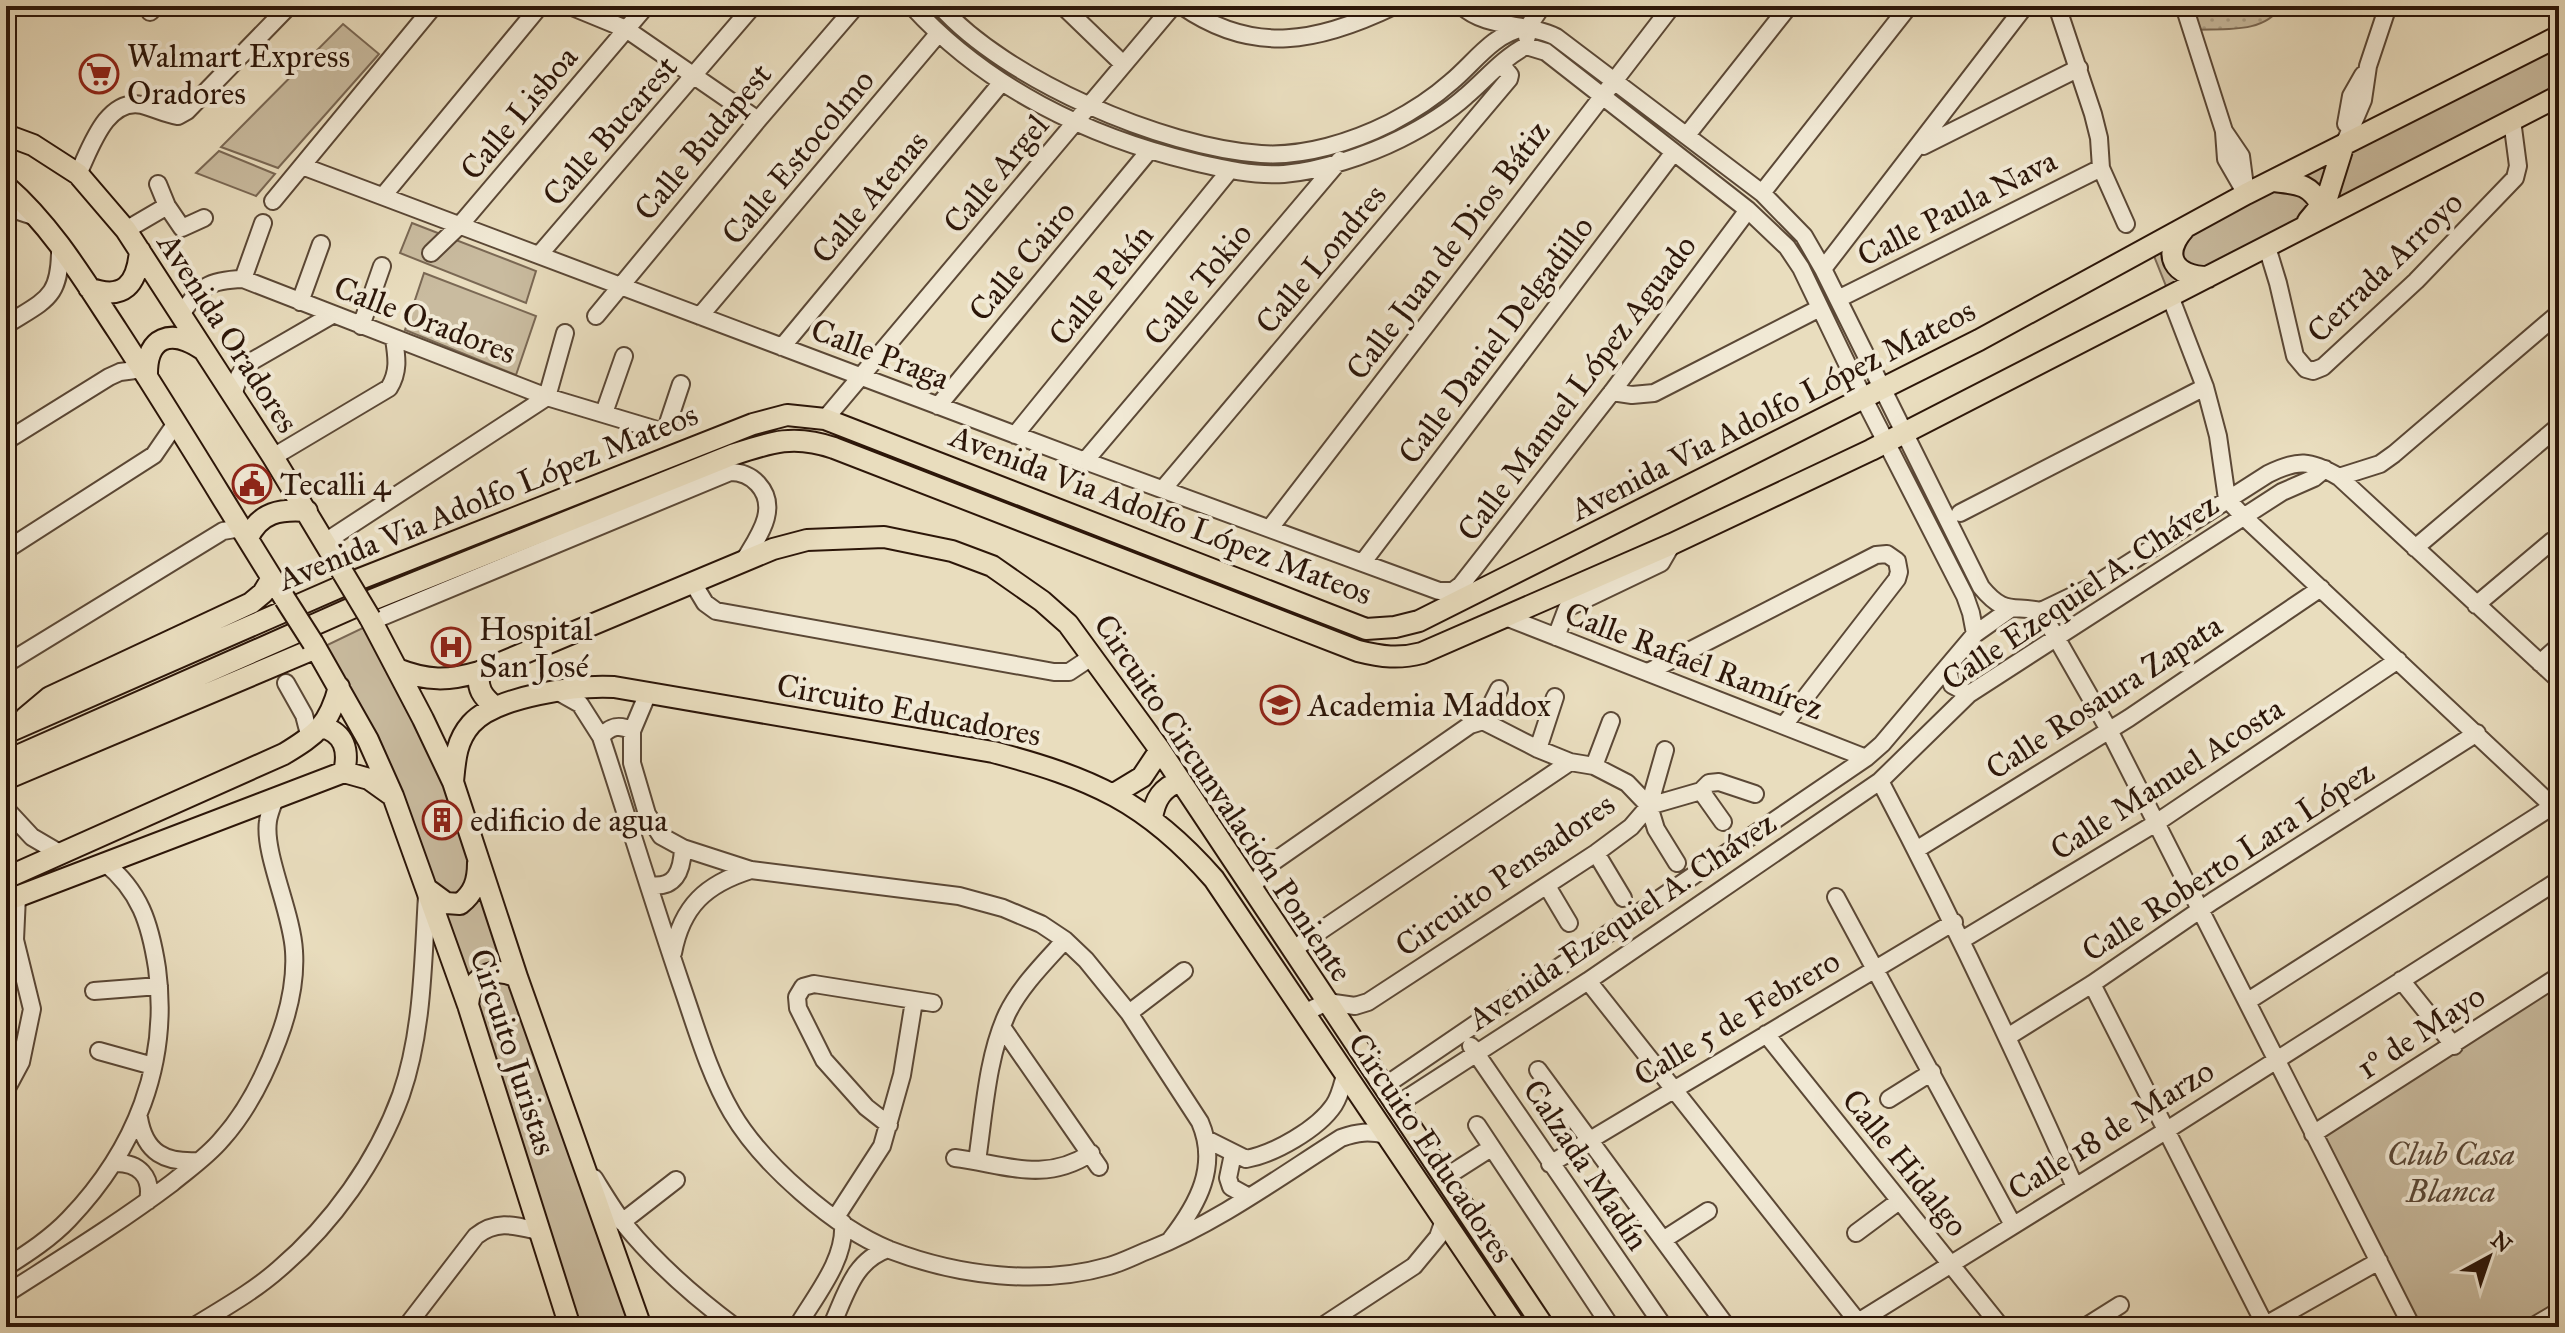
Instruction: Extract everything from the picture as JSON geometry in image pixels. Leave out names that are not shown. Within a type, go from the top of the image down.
[{"type":"main road","name":"Avenida Via Adolfo López Mateos","points":[[10,731],[342,586],[753,424],[787,415],[825,419],[1366,629],[1419,621],[1451,596],[1884,389],[2066,294],[2246,194],[2559,36]]},
{"type":"main road","name":"Avenida Via Adolfo López Mateos","points":[[6,761],[367,602],[732,455],[793,439],[814,441],[834,448],[1358,651],[1388,658],[1405,658],[1672,544],[1886,443],[2559,96]]},
{"type":"main road","name":"Avenida Oradores","points":[[6,135],[33,145],[78,174],[126,230],[307,511],[371,620]]},
{"type":"main road","points":[[6,153],[13,147],[33,145]]},
{"type":"main road","points":[[2299,230],[2327,198],[2343,147]]},
{"type":"main road","points":[[2273,181],[2299,184],[2311,190],[2322,206]]},
{"type":"main road","name":"Circuito Juristas","points":[[6,186],[60,245],[145,373],[314,645],[368,740],[393,796],[468,1005],[569,1327]]},
{"type":"main road","points":[[2187,226],[2174,240],[2170,250],[2173,261],[2186,274],[2208,277]]},
{"type":"main road","points":[[89,288],[108,293],[126,288],[136,276],[140,251]]},
{"type":"main road","points":[[145,373],[148,355],[159,341],[183,338],[202,349]]},
{"type":"main road","points":[[244,533],[272,512],[307,511]]},
{"type":"main road","name":"Circuito Circunvalación Poniente","points":[[397,669],[438,680],[479,672],[745,559],[807,540],[884,537],[952,551],[992,566],[1068,624],[1093,656],[1160,750],[1544,1327]]},
{"type":"main road","points":[[10,731],[50,697],[251,603],[263,593],[272,578]]},
{"type":"main road","name":"Circuito Educadores","points":[[371,620],[453,782],[578,1154],[641,1327]]},
{"type":"main road","points":[[6,779],[314,645]]},
{"type":"main road","points":[[479,672],[477,684],[480,692],[495,707]]},
{"type":"main road","name":"Circuito Educadores","points":[[453,782],[456,750],[463,736],[481,715],[495,707],[555,690],[586,685],[993,752],[1051,768],[1114,794],[1152,818],[1188,849],[1214,879],[1516,1327]]},
{"type":"main road","points":[[6,878],[254,768],[316,733],[330,716],[339,687]]},
{"type":"main road","points":[[316,733],[333,731],[344,742],[347,759],[344,772]]},
{"type":"main road","points":[[1114,794],[1142,777],[1160,750]]},
{"type":"main road","points":[[12,899],[344,772],[369,779],[393,796]]},
{"type":"main road","points":[[1152,818],[1160,794],[1169,785],[1180,781]]},
{"type":"main road","points":[[427,889],[446,903],[460,904],[472,893],[479,858]]},
{"type":"main road","points":[[468,1005],[472,986],[486,974],[497,971],[517,977]]},
{"type":"street","points":[[78,174],[101,130],[116,110],[141,105],[178,116],[187,111],[289,6]]},
{"type":"street","points":[[273,201],[434,6]]},
{"type":"street","points":[[383,196],[540,6]]},
{"type":"street","points":[[570,6],[626,29],[758,120]]},
{"type":"street","name":"Calle Lisboa","points":[[431,253],[460,225],[646,6]]},
{"type":"street","name":"Calle Bucarest","points":[[539,255],[753,6]]},
{"type":"street","name":"Calle Budapest","points":[[596,316],[856,6]]},
{"type":"street","points":[[912,6],[938,34],[1002,82],[1075,124],[1149,151],[1230,170],[1284,174],[1339,162],[1397,141],[1442,115],[1526,46],[1528,27],[1542,6]]},
{"type":"street","points":[[940,6],[951,18],[1013,65],[1089,106],[1151,130],[1241,152],[1285,154],[1316,149],[1389,123],[1451,82],[1496,40],[1511,31],[1528,27]]},
{"type":"street","points":[[1063,6],[1123,64]]},
{"type":"street","name":"Calle Argel","points":[[825,419],[1173,6]]},
{"type":"street","points":[[1182,6],[1218,27],[1264,40],[1297,39],[1328,32],[1394,6]]},
{"type":"street","points":[[1462,6],[1476,17],[1528,27],[1556,37],[1762,193],[1804,236],[1884,389],[1981,587],[1991,599],[2009,610],[2041,611],[2109,730],[2412,1327]]},
{"type":"street","name":"Calle Juan de Dios Bátiz","points":[[1270,528],[1672,6]]},
{"type":"street","points":[[1687,135],[1789,6]]},
{"type":"street","points":[[1762,193],[1909,6]]},
{"type":"street","points":[[1823,269],[1919,148],[2025,6]]},
{"type":"street","points":[[2057,6],[2099,138],[2101,168],[2126,224]]},
{"type":"street","points":[[2184,6],[2224,131],[2241,156],[2246,194]]},
{"type":"street","points":[[2343,147],[2363,100],[2368,66],[2388,6]]},
{"type":"street","name":"Calle Estocolmo","points":[[700,316],[938,34]]},
{"type":"street","points":[[1526,46],[1546,52],[1602,95],[1748,210],[1787,247],[1965,596],[1975,634]]},
{"type":"street","name":"Calle Londres","points":[[1163,489],[1509,79],[1510,75],[1501,64]]},
{"type":"street","points":[[1919,148],[2079,68]]},
{"type":"street","name":"Calle Atenas","points":[[782,347],[1002,82]]},
{"type":"street","points":[[1442,115],[1453,146]]},
{"type":"street","name":"Cerrada Arroyo","points":[[2267,247],[2295,356],[2306,369],[2313,371],[2323,367],[2416,281],[2515,178],[2518,166],[2512,120]]},
{"type":"street","name":"Calle Tokio","points":[[1085,461],[1339,162],[1347,139]]},
{"type":"street","name":"Calle Cairo","points":[[938,406],[1149,151]]},
{"type":"street","name":"Calle Daniel Delgadillo","points":[[1363,562],[1674,152]]},
{"type":"street","name":"Calle Praga","points":[[302,166],[1451,596]]},
{"type":"street","name":"Calle Paula Nava","points":[[1838,299],[2101,168]]},
{"type":"street","name":"Calle Pekín","points":[[1015,435],[1230,170]]},
{"type":"street","points":[[158,184],[167,206],[182,228],[204,218]]},
{"type":"street","points":[[126,230],[167,206]]},
{"type":"street","points":[[6,207],[36,217]]},
{"type":"street","name":"Calle Manuel López Aguado","points":[[1451,596],[1612,392],[1748,210]]},
{"type":"street","points":[[6,221],[36,217]]},
{"type":"street","points":[[180,316],[201,288],[214,282],[243,279],[263,223]]},
{"type":"street","points":[[300,302],[321,244]]},
{"type":"street","points":[[6,325],[48,298],[61,274],[60,245]]},
{"type":"street","points":[[361,326],[382,266]]},
{"type":"street","name":"Calle Oradores","points":[[243,279],[547,397],[663,430],[681,384]]},
{"type":"street","points":[[2170,296],[2205,387],[2218,436],[2227,499],[2556,809],[2248,1001]]},
{"type":"street","points":[[1612,392],[1632,395],[1654,393],[1820,308]]},
{"type":"street","points":[[2332,473],[2380,464],[2559,313]]},
{"type":"street","points":[[233,396],[239,376],[247,364],[332,315]]},
{"type":"street","points":[[325,542],[547,397],[565,333]]},
{"type":"street","points":[[273,457],[389,388],[397,365],[394,339]]},
{"type":"street","points":[[604,413],[624,356]]},
{"type":"street","points":[[6,441],[109,377],[120,372],[145,373]]},
{"type":"street","points":[[1960,513],[2205,387]]},
{"type":"street","points":[[6,550],[154,455],[176,423]]},
{"type":"street","points":[[2415,548],[2559,426]]},
{"type":"street","name":"Calle Ezequiel A. Chávez","points":[[2041,611],[2093,586],[2227,499],[2289,464],[2307,462],[2332,473]]},
{"type":"street","points":[[371,620],[730,472],[752,478],[767,502],[766,519],[745,559]]},
{"type":"street","points":[[2332,473],[2559,680]]},
{"type":"street","name":"Calle Ezequiel A. Chávez","points":[[1880,781],[1969,694],[2282,492],[2332,473]]},
{"type":"street","points":[[6,664],[223,531],[244,533]]},
{"type":"street","points":[[2476,605],[2552,541]]},
{"type":"street","points":[[1556,637],[1567,608],[1661,563],[1672,544]]},
{"type":"street","points":[[1648,672],[1876,555],[1887,554],[1897,561],[1897,579],[1784,725]]},
{"type":"street","points":[[693,583],[705,603],[716,611],[1054,672],[1069,672],[1093,656]]},
{"type":"street","name":"Calle Rosaura Zapata","points":[[1916,850],[2109,730],[2321,588]]},
{"type":"street","name":"Calle Ezequiel A. Chávez","points":[[1866,758],[1882,744],[1975,634],[2009,610]]},
{"type":"street","name":"Calle Rafael Ramírez","points":[[1503,616],[1866,758]]},
{"type":"street","points":[[2540,663],[2559,646]]},
{"type":"street","name":"Calle Manuel Acosta","points":[[1962,940],[2156,823],[2398,660]]},
{"type":"street","points":[[1947,668],[1952,685],[1969,694]]},
{"type":"street","points":[[286,683],[316,733]]},
{"type":"street","points":[[1252,889],[1266,867],[1470,725],[1483,721],[1499,689]]},
{"type":"street","points":[[555,690],[580,704],[601,737],[703,1047],[732,1113],[762,1155],[800,1191],[888,1249],[951,1268],[1005,1276],[1058,1275],[1110,1266],[1204,1225],[1341,1138],[1370,1131],[1386,1135]]},
{"type":"street","points":[[648,693],[632,731],[632,763],[647,814],[661,836],[683,848],[751,870],[959,896],[1003,908],[1041,924],[1065,940],[1086,960],[1129,1013],[1200,1122],[1208,1140],[1206,1169],[1198,1198],[1169,1242]]},
{"type":"street","points":[[1538,749],[1555,697]]},
{"type":"street","name":"Circuito Pensadores","points":[[1304,1013],[1327,1002],[1355,1006],[1368,1002],[1596,853],[1631,827],[1649,806],[1627,783],[1594,766],[1570,762],[1483,721]]},
{"type":"street","points":[[1594,766],[1611,721]]},
{"type":"street","points":[[601,737],[612,728],[632,731]]},
{"type":"street","name":"Calle Roberto Lara López","points":[[2009,1036],[2477,733]]},
{"type":"street","points":[[1665,750],[1649,806],[1656,829],[1677,863]]},
{"type":"street","name":"Avenida Ezequiel A. Chávez","points":[[1383,1087],[1866,758]]},
{"type":"street","points":[[1292,950],[1570,762]]},
{"type":"street","points":[[1880,781],[2009,1036],[2075,1187]]},
{"type":"street","name":"Avenida Ezequiel A. Chávez","points":[[1395,1106],[1588,981],[1880,781]]},
{"type":"street","points":[[1649,806],[1701,791],[1709,783],[1719,782],[1755,794]]},
{"type":"street","points":[[1701,791],[1723,822]]},
{"type":"street","points":[[6,1294],[148,1201],[222,1140],[246,1109],[269,1066],[294,985],[294,950],[287,906],[269,846],[268,822],[275,798]]},
{"type":"street","points":[[6,809],[32,837],[61,854]]},
{"type":"street","points":[[649,885],[662,887],[671,882],[681,867],[683,848]]},
{"type":"street","points":[[1596,853],[1623,898]]},
{"type":"street","points":[[6,1267],[69,1220],[114,1163],[139,1118],[153,1066],[159,986],[153,943],[142,908],[122,876],[104,862]]},
{"type":"street","points":[[672,958],[677,933],[688,910],[705,891],[727,877],[751,870]]},
{"type":"street","name":"Calle 18 de Marzo","points":[[1857,1325],[2559,880]]},
{"type":"street","points":[[1547,886],[1569,923]]},
{"type":"street","points":[[193,1327],[278,1271],[309,1242],[373,1156],[401,1094],[415,1035],[427,889]]},
{"type":"street","points":[[1836,897],[2013,1225]]},
{"type":"street","points":[[6,1090],[21,1062],[32,1009],[15,940],[12,899]]},
{"type":"street","name":"Calle 5 de Febrero","points":[[1550,1164],[1954,922]]},
{"type":"street","points":[[977,1161],[987,1090],[1002,1027],[1018,995],[1065,940]]},
{"type":"street","points":[[1129,1013],[1184,971]]},
{"type":"street","name":"1º de Mayo","points":[[2313,1134],[2559,976]]},
{"type":"street","points":[[2401,980],[2454,1046]]},
{"type":"street","points":[[1588,981],[1857,1325]]},
{"type":"street","points":[[889,1125],[866,1107],[824,1060],[798,1008],[797,997],[803,987],[814,984],[933,1003]]},
{"type":"street","points":[[2092,984],[2263,1326],[2379,1261]]},
{"type":"street","points":[[94,991],[159,986]]},
{"type":"street","points":[[797,1327],[841,1252],[844,1238],[840,1220],[873,1163],[889,1125],[902,1075],[914,1001]]},
{"type":"street","points":[[955,1158],[1017,1170],[1060,1167],[1095,1160],[1002,1027]]},
{"type":"street","name":"Calzada Madín","points":[[1464,1034],[1664,1327]]},
{"type":"street","name":"Calle Hidalgo","points":[[1766,1034],[2001,1327]]},
{"type":"street","points":[[99,1051],[153,1066]]},
{"type":"street","points":[[1538,1070],[1727,1327]]},
{"type":"street","points":[[1889,1099],[1932,1072]]},
{"type":"street","points":[[1208,1140],[1246,1159],[1275,1151],[1321,1119],[1340,1094],[1345,1075]]},
{"type":"street","points":[[139,1118],[142,1134],[149,1145],[165,1158],[178,1163],[199,1161]]},
{"type":"street","points":[[1477,1125],[1611,1327]]},
{"type":"street","points":[[1444,1178],[1491,1148]]},
{"type":"street","points":[[578,1154],[622,1222],[642,1246],[735,1327]]},
{"type":"street","points":[[1233,1154],[1228,1178],[1231,1187],[1249,1197]]},
{"type":"street","points":[[114,1163],[126,1163],[145,1174],[149,1184],[148,1201]]},
{"type":"street","points":[[622,1222],[676,1180]]},
{"type":"street","points":[[1856,1233],[1899,1201]]},
{"type":"street","points":[[1663,1240],[1708,1211]]},
{"type":"street","points":[[1321,1327],[1414,1266],[1438,1237],[1444,1220]]},
{"type":"street","points":[[406,1327],[476,1236],[486,1228],[510,1224],[538,1231]]},
{"type":"street","points":[[831,1327],[861,1265],[872,1255],[888,1249]]},
{"type":"street","points":[[2085,1327],[2120,1305]]},
{"type":"street","points":[[2535,1326],[2559,1311]]},
{"type":"green space","points":[[2184,6],[2281,6],[2264,22],[2253,26],[2191,30]]},
{"type":"green space","points":[[343,24],[379,54],[278,168],[221,147]]},
{"type":"green space","points":[[2559,36],[2559,96],[2170,296],[2150,246]]},
{"type":"green space","points":[[219,151],[275,174],[256,196],[196,173]]},
{"type":"green space","points":[[412,223],[536,271],[526,303],[400,253]]},
{"type":"green space","points":[[424,273],[536,316],[516,375],[405,330]]},
{"type":"green space","points":[[373,623],[423,719],[648,1327],[574,1327],[475,1008],[319,649]]},
{"type":"green space","name":"Club Casa Blanca","points":[[2559,976],[2559,1311],[2532,1327],[2412,1327],[2313,1134]]},
{"type":"place","name":"Walmart Express Oradores","points":[[99,74]]},
{"type":"place","name":"Tecalli 4","points":[[252,484]]},
{"type":"place","name":"Hospital San José","points":[[451,647]]},
{"type":"place","name":"Academia Maddox","points":[[1280,705]]},
{"type":"place","name":"edificio de agua","points":[[442,820]]}]
